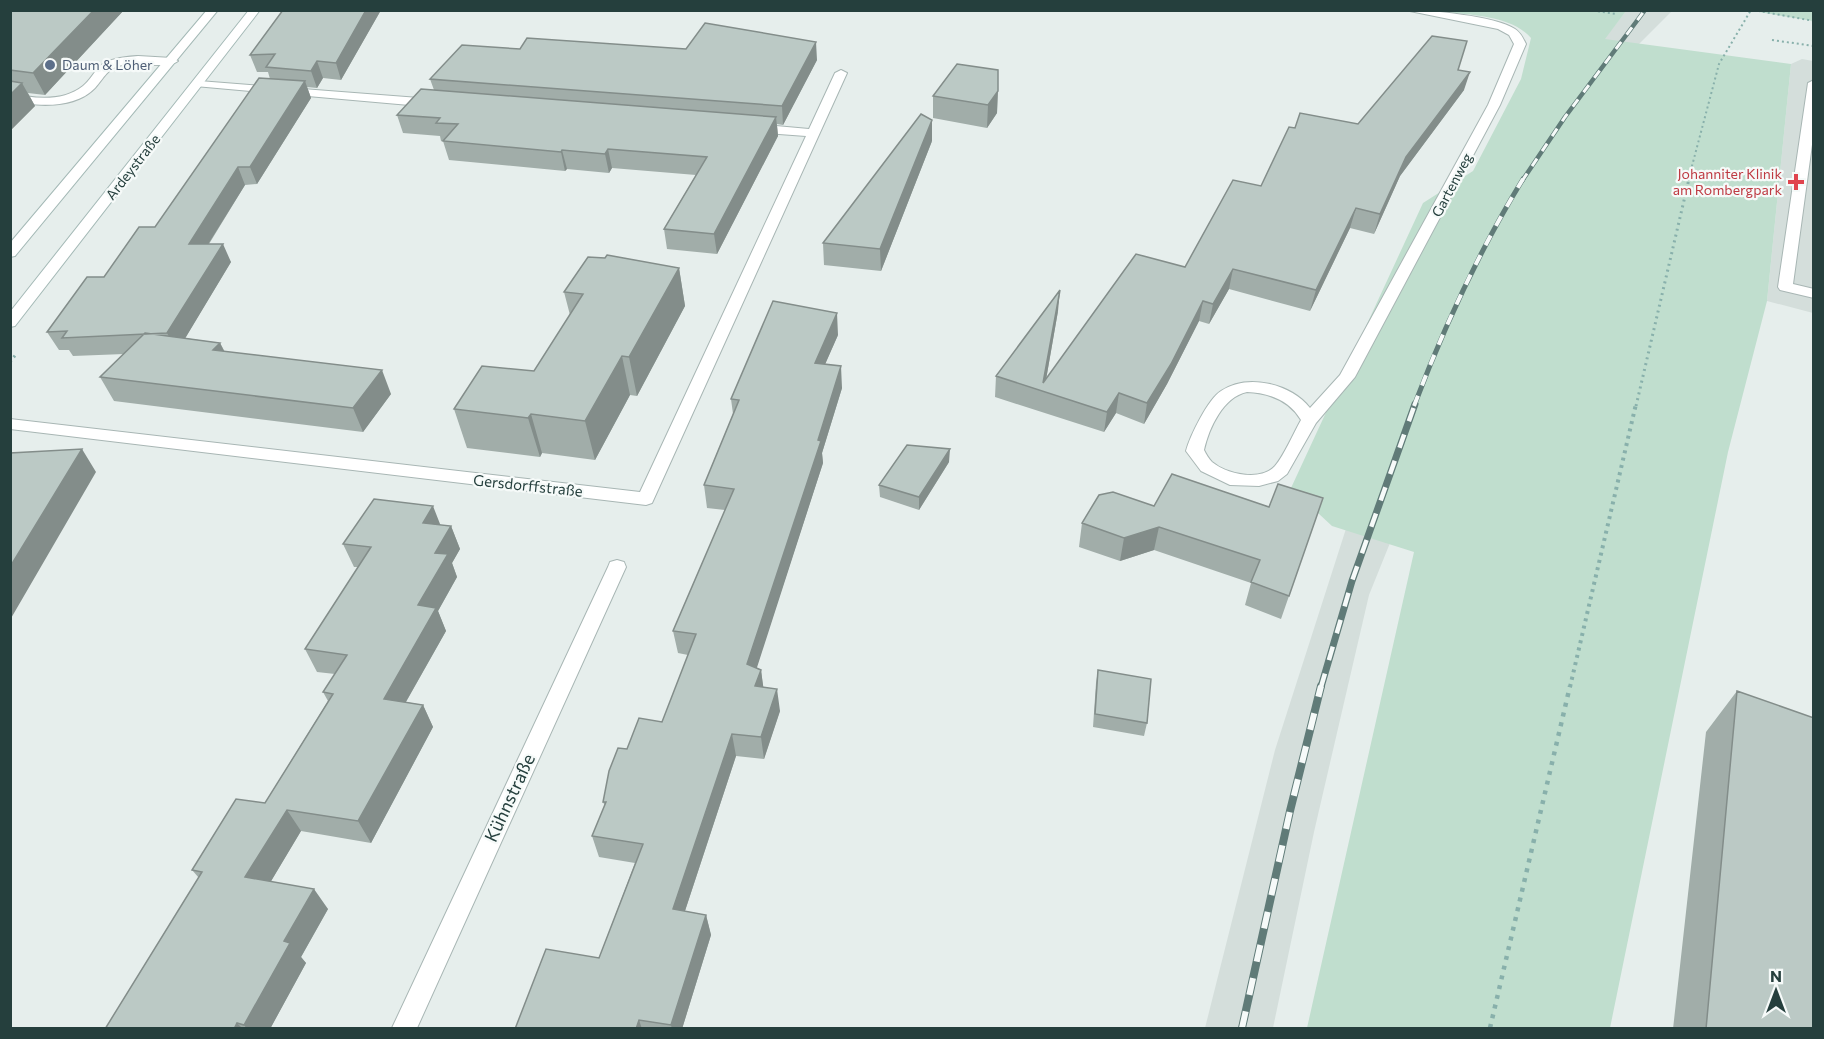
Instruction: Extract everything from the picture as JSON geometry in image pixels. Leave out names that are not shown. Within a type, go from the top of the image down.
[{"type":"street","points":[[10,253],[213,10]]},
{"type":"street","name":"Ardeystraße","points":[[10,323],[255,10]]},
{"type":"street","name":"Gartenweg","points":[[1309,420],[1302,408],[1284,395],[1258,388],[1237,390],[1222,397],[1195,451],[1202,462],[1220,475],[1240,481],[1264,479],[1281,470],[1309,420],[1347,377],[1494,105],[1520,44],[1512,30],[1501,26],[1410,10]]},
{"type":"street","points":[[10,96],[21,100],[69,98],[88,88],[106,67],[119,62],[172,61]]},
{"type":"street","name":"Gersdorffstraße","points":[[10,424],[208,445],[440,476],[646,499],[841,73]]},
{"type":"street","points":[[1814,83],[1785,286],[1814,294]]},
{"type":"street","points":[[199,84],[448,104]]},
{"type":"street","points":[[743,128],[814,133]]},
{"type":"street","name":"Kühnstraße","points":[[404,1029],[617,567]]},
{"type":"path","points":[[1588,10],[1617,14]]},
{"type":"path","points":[[1490,1029],[1694,157],[1719,64],[1752,10],[1814,21]]},
{"type":"path","points":[[1772,40],[1814,46]]},
{"type":"shaded area","points":[[1626,11],[1672,11],[1609,74],[1392,538],[1369,595],[1314,832],[1273,1028],[1205,1028],[1275,750],[1369,457],[1604,39]]},
{"type":"shaded area","name":"Johanniter Klinik am Rombergpark","points":[[1802,59],[1813,61],[1813,313],[1767,301],[1791,64]]},
{"type":"green space","points":[[1435,11],[1626,11],[1605,39],[1791,64],[1767,301],[1728,452],[1610,1028],[1307,1028],[1414,552],[1332,526],[1291,488],[1423,203],[1473,171],[1521,79],[1531,38],[1512,24],[1500,20]]},
{"type":"green space","points":[[1753,11],[1813,11],[1813,21]]},
{"type":"building","points":[[10,10],[94,10],[33,73],[10,70]]},
{"type":"building","points":[[283,10],[366,10],[336,63],[317,61],[311,71],[266,67],[275,54],[250,55]]},
{"type":"building","points":[[705,23],[816,42],[782,106],[430,79],[462,45],[520,49],[527,38],[686,49]]},
{"type":"building","points":[[1432,36],[1467,41],[1458,70],[1470,72],[1406,157],[1380,214],[1356,208],[1316,290],[1233,269],[1213,304],[1203,301],[1171,364],[1147,403],[1119,393],[1107,412],[996,376],[1060,290],[1043,383],[1136,254],[1185,267],[1233,180],[1261,186],[1289,127],[1295,128],[1300,113],[1358,124]]},
{"type":"building","points":[[957,64],[998,70],[998,91],[988,105],[933,96]]},
{"type":"building","points":[[259,78],[305,81],[250,167],[238,167],[189,244],[223,244],[167,333],[62,338],[67,331],[47,332],[87,277],[104,277],[139,227],[155,227]]},
{"type":"building","points":[[10,81],[22,83],[10,95]]},
{"type":"building","points":[[421,89],[776,117],[714,234],[664,229],[707,157],[608,149],[605,154],[562,150],[561,152],[443,141],[458,124],[436,123],[440,118],[397,115]]},
{"type":"building","points":[[921,114],[932,120],[880,249],[823,243]]},
{"type":"building","points":[[607,255],[679,268],[629,357],[622,356],[585,421],[531,414],[528,418],[454,409],[482,366],[534,371],[583,294],[564,292],[588,257],[605,258]]},
{"type":"building","points":[[773,301],[837,313],[815,363],[841,366],[818,440],[821,441],[747,664],[761,670],[755,686],[777,689],[761,737],[732,734],[673,909],[706,915],[671,1025],[639,1020],[636,1029],[515,1029],[546,949],[599,958],[643,844],[592,836],[606,802],[603,802],[609,771],[618,748],[627,749],[639,718],[662,722],[696,634],[673,631],[734,489],[704,485],[739,400],[731,399]]},
{"type":"building","points":[[145,333],[220,343],[213,350],[382,370],[353,408],[100,377]]},
{"type":"building","points":[[907,445],[950,449],[919,497],[879,485]]},
{"type":"building","points":[[82,449],[10,567],[10,453]]},
{"type":"building","points":[[1172,474],[1269,507],[1278,484],[1323,498],[1289,596],[1251,582],[1260,560],[1159,527],[1124,538],[1082,523],[1099,495],[1113,492],[1154,506]]},
{"type":"building","points":[[374,499],[433,506],[423,523],[451,526],[435,553],[448,554],[418,605],[436,608],[384,699],[423,705],[358,821],[287,810],[245,877],[314,889],[284,941],[290,943],[244,1025],[237,1023],[234,1029],[105,1029],[202,872],[192,870],[236,799],[265,803],[333,694],[323,692],[347,655],[305,649],[371,547],[343,544]]},
{"type":"building","points":[[1098,670],[1151,679],[1147,723],[1095,714]]},
{"type":"building","points":[[1737,691],[1814,718],[1814,1029],[1706,1029]]},
{"type":"railway","points":[[1522,181],[1565,117],[1645,10]]},
{"type":"railway","points":[[1414,406],[1463,290],[1523,179]]},
{"type":"railway","points":[[1321,687],[1352,581],[1415,404]]},
{"type":"railway","points":[[1242,1028],[1290,811],[1321,686]]},
{"type":"place","name":"Daum & Löher","points":[[50,65]]},
{"type":"place","name":"Johanniter Klinik am Rombergpark","points":[[1796,182]]}]
